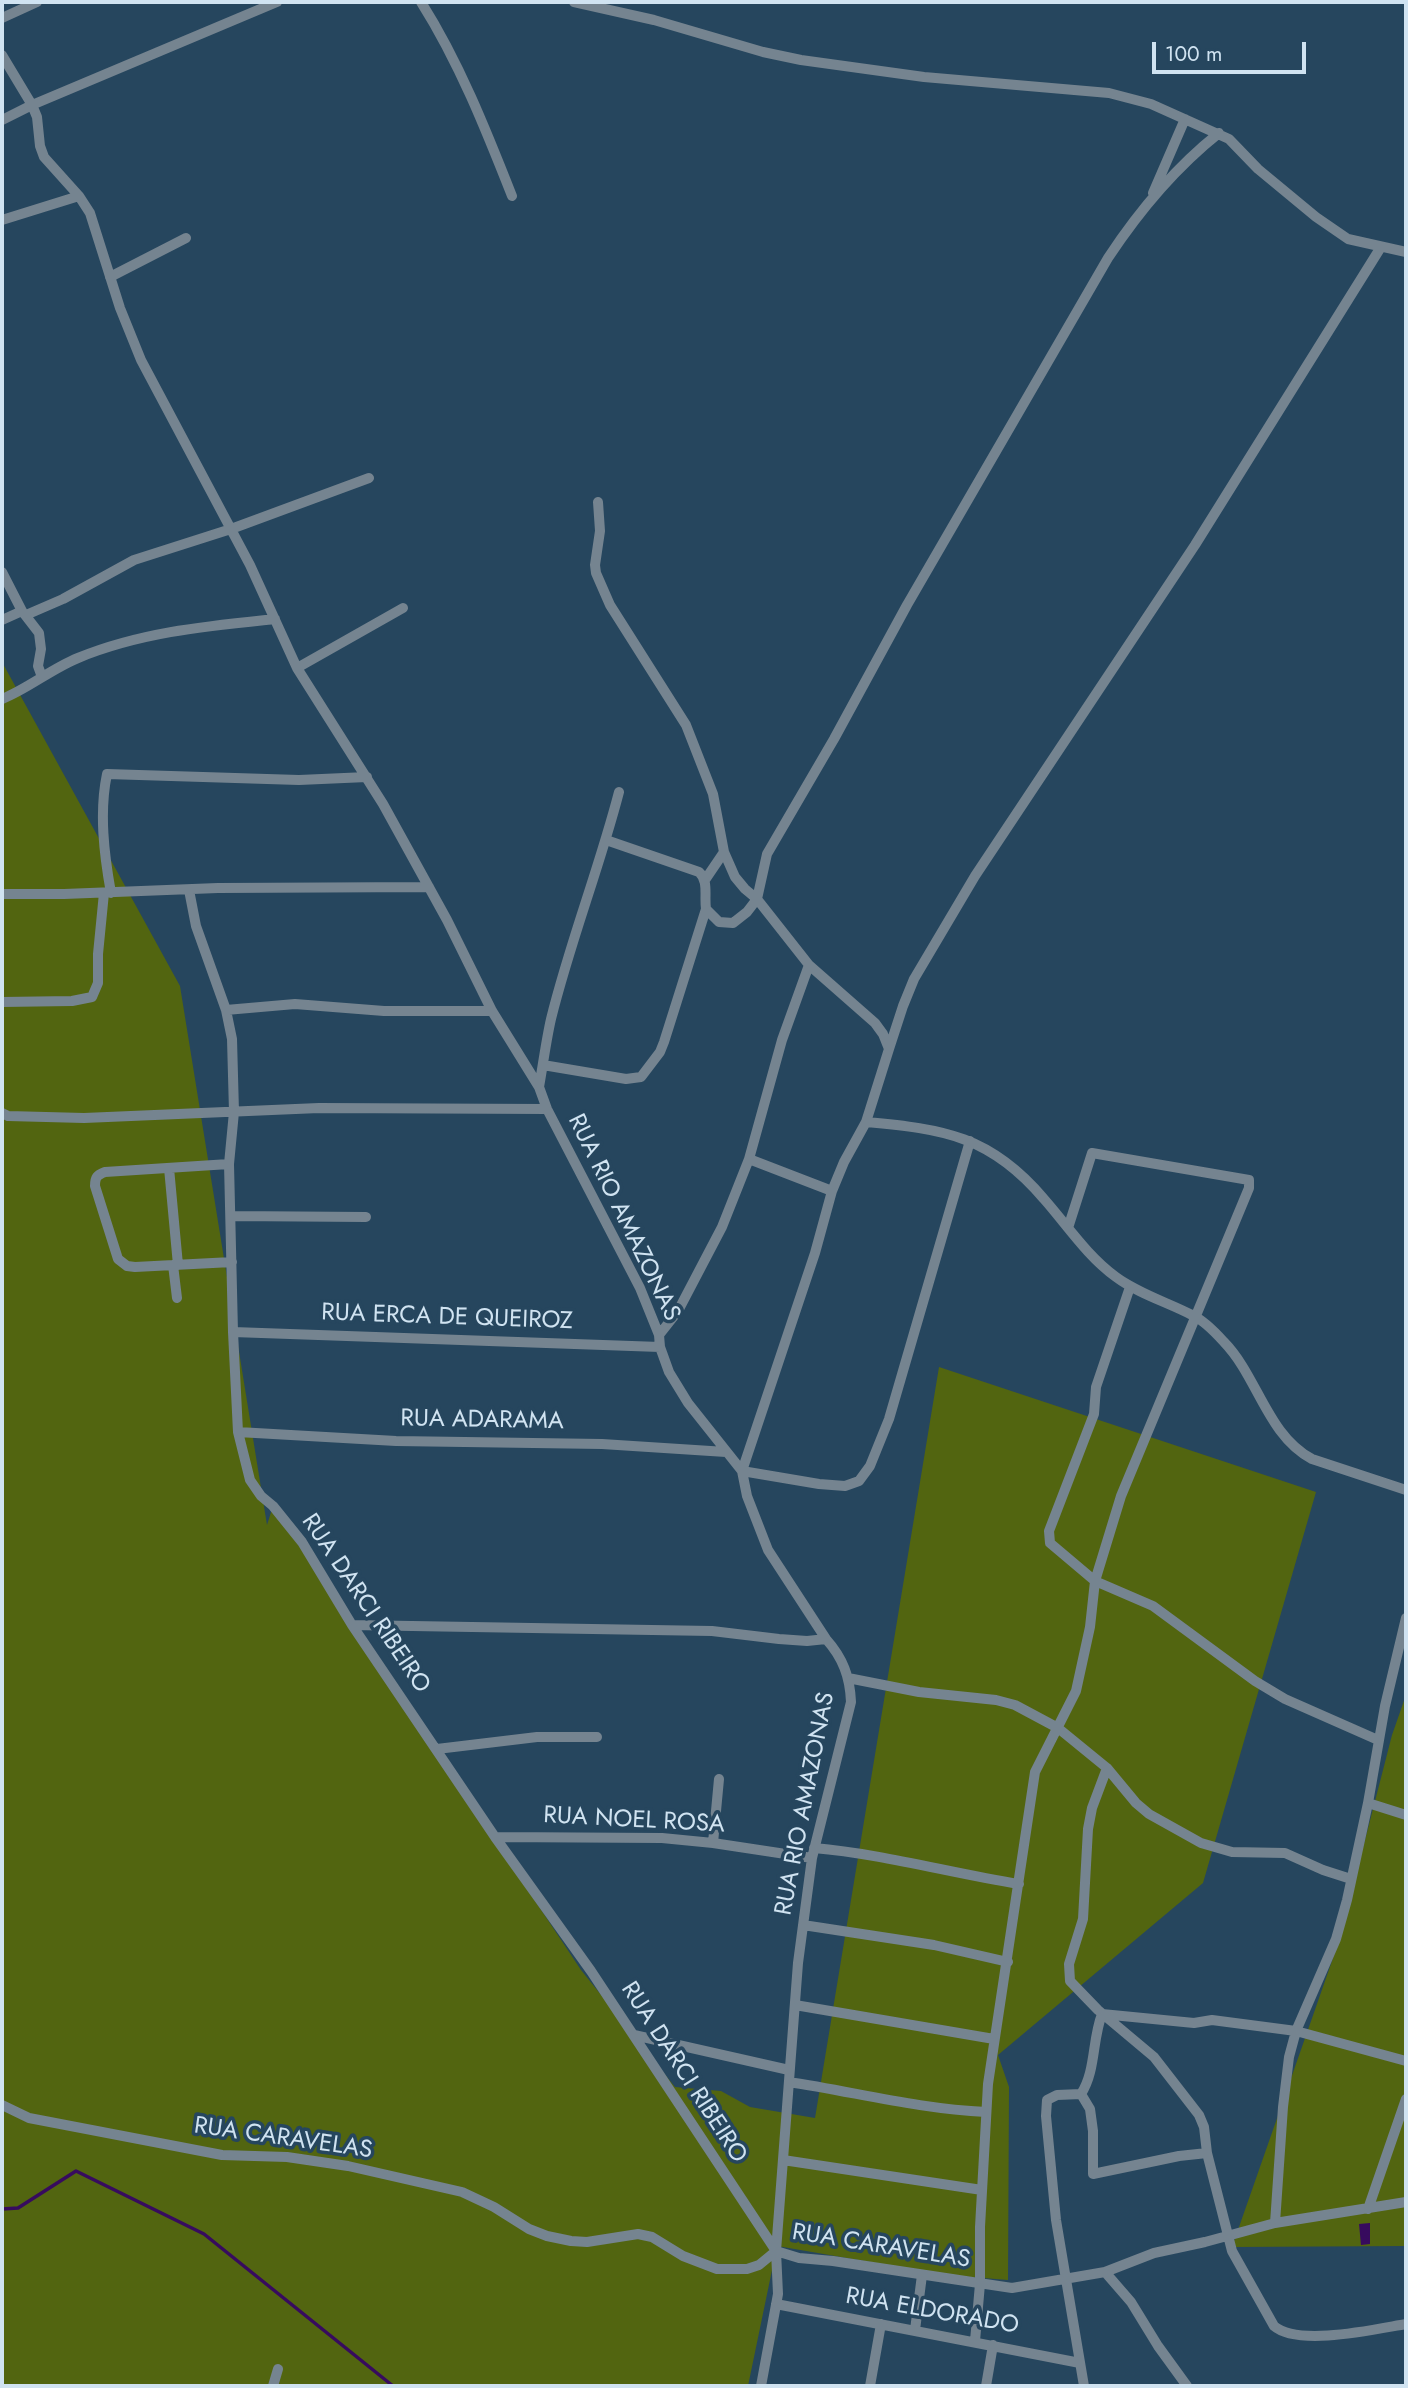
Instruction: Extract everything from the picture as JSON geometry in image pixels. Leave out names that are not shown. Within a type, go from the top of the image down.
[{"type":"street","points":[[2,18],[37,2]]},
{"type":"street","points":[[2,120],[277,2]]},
{"type":"street","points":[[421,2],[437,27],[481,119],[512,196]]},
{"type":"street","points":[[574,2],[654,20],[762,52],[841,66],[910,76],[1109,93],[1151,104],[1219,133],[1237,145],[1258,169],[1316,217],[1348,239],[1406,252]]},
{"type":"street","name":"RUA RIO AMAZONAS","points":[[2,55],[37,117],[44,157],[79,196],[90,213],[141,360],[231,529],[297,668],[367,777],[429,887],[492,1011],[539,1087],[547,1109],[640,1288],[677,1388],[742,1471],[751,1509],[768,1550],[837,1651],[848,1678],[851,1702],[813,1853],[803,1925],[776,2251],[778,2294],[761,2386]]},
{"type":"street","points":[[1150,201],[1185,119]]},
{"type":"street","points":[[706,909],[719,922],[733,923],[747,912],[757,899],[767,854],[834,740],[907,605],[1108,258],[1135,217],[1188,160],[1219,133]]},
{"type":"street","points":[[2,220],[79,196]]},
{"type":"street","points":[[110,277],[186,238]]},
{"type":"street","points":[[970,1141],[889,1419],[870,1466],[859,1481],[845,1486],[742,1471],[812,1263],[832,1191],[848,1152],[866,1122],[914,979],[975,876],[1195,545],[1381,247]]},
{"type":"street","points":[[2,620],[62,599],[134,560],[231,529],[369,478]]},
{"type":"street","points":[[598,502],[600,531],[596,573],[610,605],[686,725],[713,794],[724,852],[735,877],[757,899],[808,965],[870,1017],[890,1049]]},
{"type":"street","points":[[2,572],[24,613],[39,633],[41,649],[38,666],[42,677]]},
{"type":"street","points":[[297,668],[403,608]]},
{"type":"street","points":[[2,699],[56,668],[97,650],[144,636],[275,619]]},
{"type":"street","points":[[2,1002],[72,1001],[92,997],[98,983],[98,954],[108,893],[104,853],[107,774],[299,780],[367,777]]},
{"type":"street","points":[[539,1087],[551,1020],[619,792]]},
{"type":"street","points":[[543,1065],[626,1079],[641,1077],[660,1052],[664,1042],[706,909],[705,880],[699,872],[606,840]]},
{"type":"street","points":[[705,880],[724,852]]},
{"type":"street","points":[[2,894],[429,887]]},
{"type":"street","name":"RUA DARCI RIBEIRO","points":[[189,890],[196,926],[226,1010],[232,1039],[234,1112],[229,1164],[233,1332],[238,1432],[250,1480],[302,1542],[352,1625],[495,1837],[591,1971],[776,2251]]},
{"type":"street","points":[[659,1340],[704,1264],[749,1159],[782,1040],[808,965]]},
{"type":"street","points":[[226,1010],[295,1004],[384,1011],[492,1011]]},
{"type":"street","points":[[2,1113],[8,1116],[84,1118],[320,1108],[547,1109]]},
{"type":"street","points":[[866,1122],[940,1131],[970,1141],[1016,1169],[1114,1276],[1130,1287],[1195,1316],[1224,1342],[1241,1363],[1281,1433],[1297,1451],[1312,1459],[1406,1490]]},
{"type":"street","points":[[975,2341],[980,2284],[986,2112],[994,2039],[1008,1962],[1035,1772],[1076,1691],[1090,1627],[1095,1581],[1121,1496],[1249,1188],[1249,1180],[1092,1153],[1068,1228]]},
{"type":"street","points":[[749,1159],[832,1191]]},
{"type":"street","points":[[229,1164],[105,1172],[95,1178],[95,1186],[121,1264],[135,1267],[232,1262]]},
{"type":"street","points":[[169,1168],[177,1298]]},
{"type":"street","points":[[231,1216],[366,1217]]},
{"type":"street","points":[[1130,1287],[1096,1387],[1094,1414],[1049,1531],[1050,1543],[1095,1581],[1153,1606],[1230,1665],[1285,1699],[1378,1740]]},
{"type":"street","name":"RUA ERCA DE QUEIROZ","points":[[233,1332],[659,1340]]},
{"type":"street","name":"RUA ADARAMA","points":[[238,1432],[396,1441],[602,1444],[726,1452]]},
{"type":"street","points":[[1275,2223],[1289,2057],[1296,2031],[1336,1939],[1352,1879],[1378,1740],[1402,1660],[1406,1618]]},
{"type":"street","points":[[352,1625],[712,1631],[807,1641],[827,1639]]},
{"type":"street","points":[[848,1678],[919,1692],[1015,1704],[1058,1728],[1107,1768],[1142,1808],[1201,1843],[1232,1852],[1285,1853],[1323,1870],[1352,1879]]},
{"type":"street","points":[[437,1749],[537,1737],[597,1737]]},
{"type":"street","points":[[1107,1768],[1092,1808],[1088,1829],[1083,1919],[1068,1973],[1070,1981],[1102,2014],[1146,2049],[1192,2104],[1204,2127],[1207,2153],[1232,2251],[1274,2326],[1280,2331],[1299,2336],[1340,2335],[1406,2324]]},
{"type":"street","points":[[713,1843],[719,1779]]},
{"type":"street","points":[[1368,1803],[1406,1815]]},
{"type":"street","name":"RUA NOEL ROSA","points":[[495,1837],[662,1838],[813,1853],[878,1856],[1018,1884]]},
{"type":"street","points":[[803,1925],[934,1945],[1008,1962]]},
{"type":"street","points":[[795,2004],[994,2039]]},
{"type":"street","points":[[1102,2014],[1194,2022],[1212,2020],[1296,2031],[1406,2061]]},
{"type":"street","points":[[1081,2094],[1089,2081],[1094,2042],[1102,2014]]},
{"type":"street","points":[[634,2035],[837,2089],[929,2107],[986,2112]]},
{"type":"street","points":[[1081,2094],[1090,2109],[1093,2175],[1179,2156],[1207,2153]]},
{"type":"street","points":[[1081,2094],[1057,2095],[1047,2100],[1049,2165],[1084,2386]]},
{"type":"street","points":[[1368,2208],[1406,2099]]},
{"type":"street","name":"RUA CARAVELAS","points":[[3,2106],[29,2118],[222,2155],[318,2161],[450,2189],[480,2199],[511,2219],[547,2236],[586,2242],[638,2234],[652,2237],[693,2260],[717,2269],[747,2269],[759,2265],[776,2251],[799,2258],[1012,2288],[1105,2272],[1154,2252],[1205,2242],[1275,2223],[1406,2202]]},
{"type":"street","points":[[783,2160],[982,2190]]},
{"type":"street","points":[[1105,2272],[1131,2302],[1187,2386]]},
{"type":"street","points":[[915,2330],[922,2274]]},
{"type":"street","name":"RUA ELDORADO","points":[[776,2304],[1080,2363]]},
{"type":"street","points":[[870,2386],[881,2324]]},
{"type":"street","points":[[986,2386],[993,2345]]},
{"type":"street","points":[[272,2386],[278,2369]]},
{"type":"green space","points":[[2,662],[180,986],[267,1525],[273,1506],[581,1970],[675,2087],[721,2091],[750,2107],[815,2118],[939,1367],[1316,1492],[1203,1883],[998,2055],[1009,2087],[1008,2280],[946,2275],[777,2246],[748,2386],[2,2386]]},
{"type":"green space","points":[[1406,1695],[1406,2246],[1232,2247],[1339,1941],[1392,1735]]},
{"type":"shaded area","points":[[1370,2223],[1370,2244],[1361,2245],[1359,2224]]},
{"type":"waterway","points":[[2,2209],[18,2208],[76,2171],[204,2234],[393,2386]]}]
